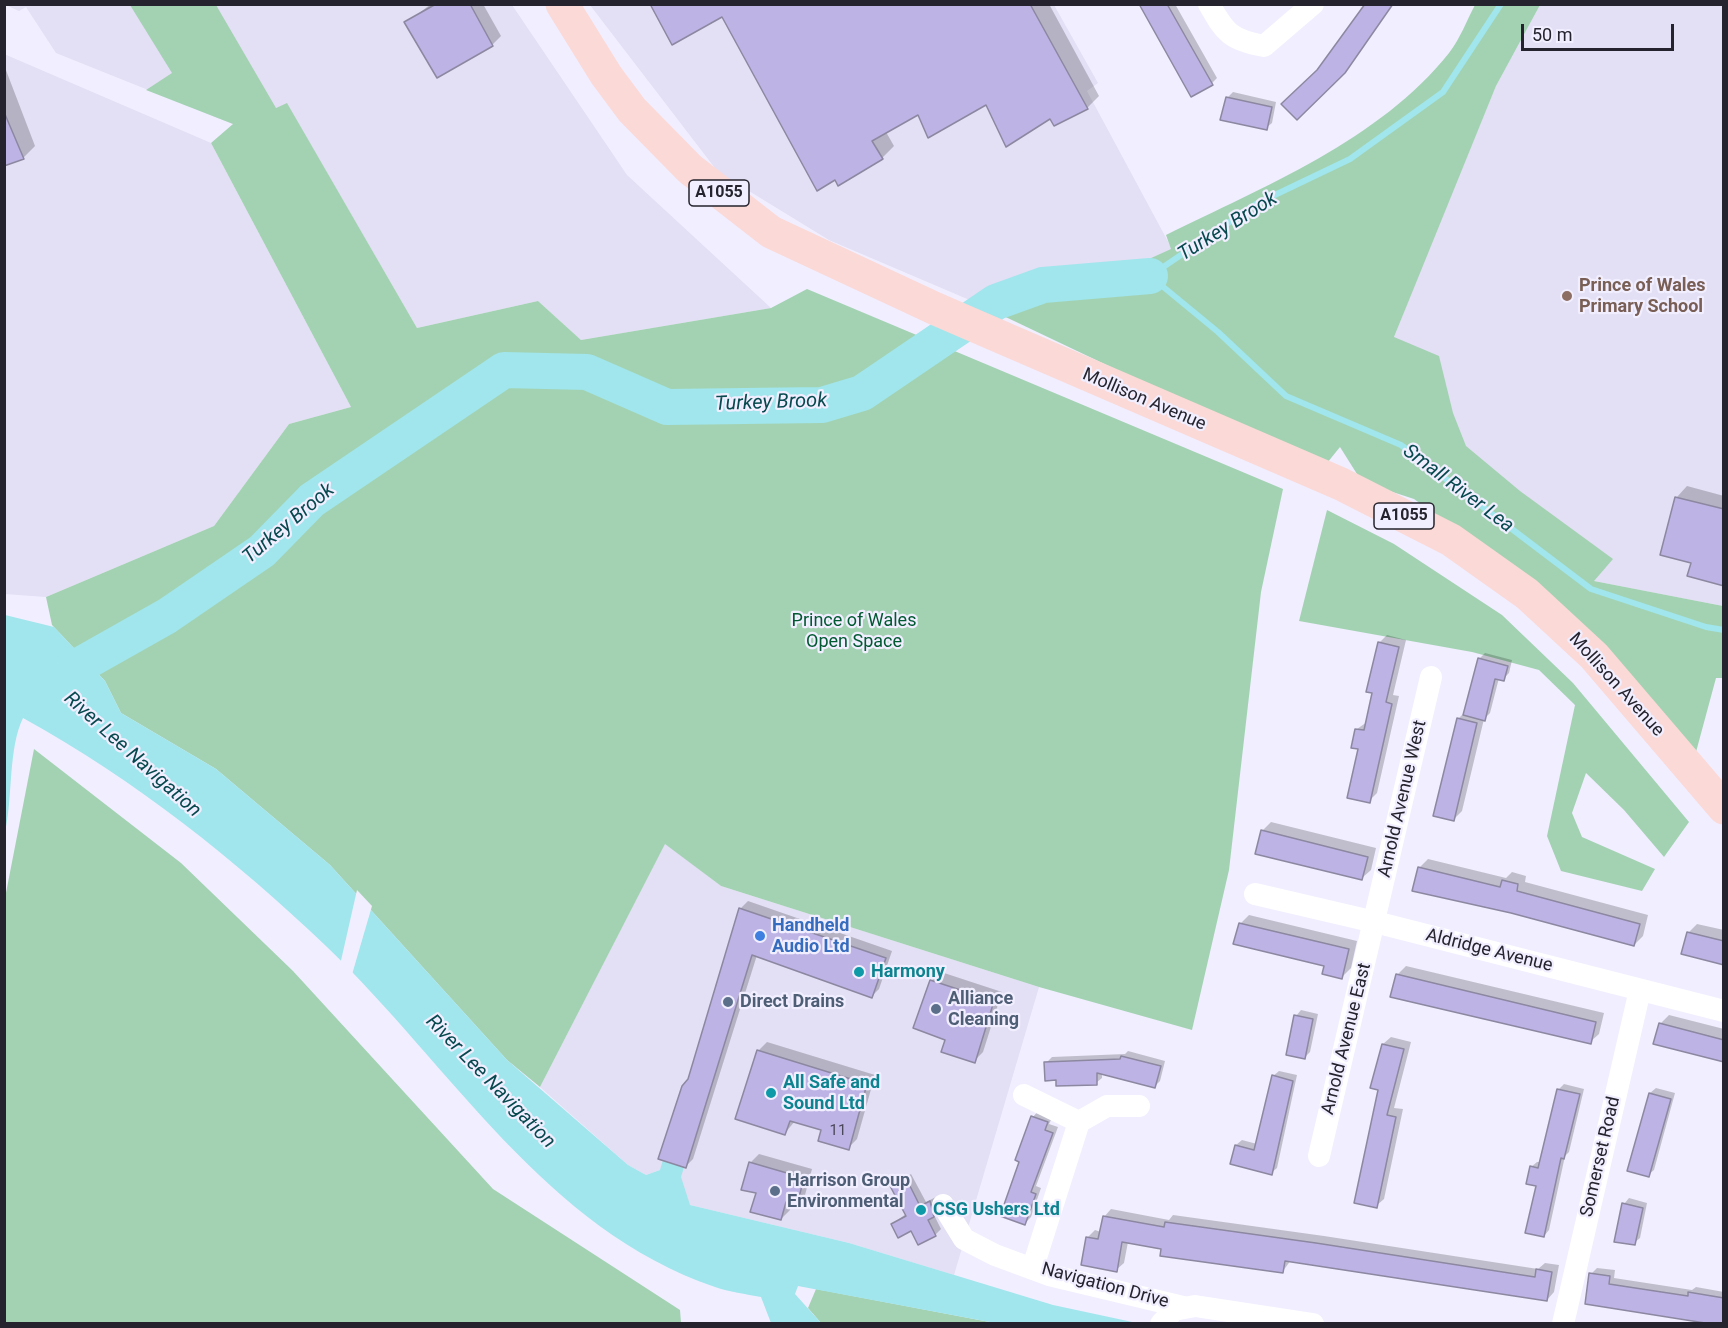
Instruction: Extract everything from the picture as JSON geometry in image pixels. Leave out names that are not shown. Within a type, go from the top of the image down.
[{"type":"main road","name":"Mollison Avenue","points":[[562,4],[632,110],[690,169],[771,232],[936,309],[1341,484],[1451,540],[1527,594],[1594,656],[1724,808]]},
{"type":"street","points":[[1209,4],[1224,30],[1245,42],[1264,46],[1313,4]]},
{"type":"street","name":"Arnold Avenue West","points":[[1375,922],[1431,677]]},
{"type":"street","name":"Aldridge Avenue","points":[[1255,894],[1375,922],[1724,1011]]},
{"type":"street","name":"Arnold Avenue East","points":[[1319,1156],[1375,922]]},
{"type":"street","name":"Somerset Road","points":[[1563,1323],[1640,990]]},
{"type":"street","points":[[1024,1095],[1079,1122]]},
{"type":"street","points":[[1033,1267],[1079,1122],[1107,1106],[1139,1106]]},
{"type":"street","name":"Navigation Drive","points":[[942,1205],[964,1239],[1049,1275],[1183,1307],[1208,1308],[1313,1323]]},
{"type":"street","points":[[1161,1323],[1168,1315],[1183,1307]]},
{"type":"shaded area","points":[[6,5],[512,5],[627,175],[771,308],[581,340],[538,301],[417,328],[287,104],[233,124],[56,53],[26,7],[19,11]]},
{"type":"shaded area","points":[[590,5],[1054,5],[1098,83],[1087,91],[1172,249],[1129,268],[1042,276],[1000,286],[972,301],[829,240],[718,172]]},
{"type":"shaded area","name":"Prince of Wales Primary School","points":[[1540,5],[1723,5],[1723,606],[1594,581],[1363,417],[1426,255],[1496,86]]},
{"type":"shaded area","points":[[4,54],[211,143],[351,407],[289,424],[214,526],[46,597],[5,594]]},
{"type":"shaded area","points":[[665,843],[721,886],[1039,987],[954,1275],[849,1243],[690,1205],[660,1170],[646,1175],[628,1165],[540,1087]]},
{"type":"green space","name":"Prince of Wales Open Space","points":[[130,5],[216,5],[276,108],[287,103],[417,328],[538,301],[581,340],[771,308],[807,289],[1283,489],[1261,592],[1229,870],[1192,1030],[1039,987],[721,886],[665,844],[540,1087],[507,1060],[330,865],[216,769],[121,713],[105,681],[52,625],[46,597],[214,526],[289,424],[351,407],[211,143],[233,124],[146,90],[172,73]]},
{"type":"green space","points":[[1475,5],[1540,5],[1496,86],[1394,337],[1439,356],[1453,413],[1466,446],[1520,491],[1613,559],[1594,581],[1723,606],[1723,678],[1716,678],[1696,752],[1512,570],[1414,499],[1362,482],[1340,447],[1323,468],[972,301],[1000,286],[1042,276],[1129,268],[1171,249],[1166,235],[1318,159],[1389,111],[1421,84],[1449,53]]},
{"type":"green space","points":[[1327,510],[1394,544],[1502,615],[1573,683],[1689,822],[1664,857],[1624,810],[1586,773],[1572,813],[1582,837],[1655,869],[1642,891],[1561,871],[1547,836],[1575,705],[1539,670],[1472,652],[1299,621]]},
{"type":"green space","points":[[34,749],[181,863],[293,971],[493,1189],[680,1310],[681,1323],[5,1323],[5,898]]},
{"type":"green space","points":[[816,1289],[995,1323],[821,1323],[808,1308]]},
{"type":"water","name":"River Lee Navigation","points":[[5,615],[54,627],[105,681],[121,713],[216,769],[330,865],[507,1060],[628,1165],[646,1175],[660,1170],[685,1088],[706,1094],[681,1177],[690,1205],[849,1243],[1053,1305],[1137,1323],[995,1323],[798,1286],[795,1294],[821,1323],[771,1323],[761,1297],[715,1287],[655,1261],[600,1226],[550,1185],[459,1092],[372,993],[327,947],[220,852],[144,794],[23,718],[15,744],[5,832]]},
{"type":"pier","points":[[357,890],[372,906],[351,978],[340,965]]},
{"type":"building","points":[[436,4],[470,4],[493,46],[437,78],[404,22]]},
{"type":"building","points":[[650,4],[1030,4],[1088,109],[1054,126],[1050,119],[1006,147],[986,105],[928,138],[918,115],[872,141],[883,159],[838,186],[835,180],[817,191],[722,17],[672,45]]},
{"type":"building","points":[[1139,4],[1167,4],[1213,85],[1191,97]]},
{"type":"building","points":[[1365,4],[1393,4],[1345,73],[1297,120],[1281,104],[1317,70]]},
{"type":"building","points":[[1226,97],[1272,107],[1267,130],[1220,120]]},
{"type":"building","points":[[4,112],[24,159],[4,166]]},
{"type":"building","points":[[1675,497],[1724,509],[1724,586],[1687,576],[1691,563],[1660,555]]},
{"type":"building","points":[[1378,642],[1399,647],[1386,702],[1392,704],[1370,803],[1347,798],[1358,749],[1351,748],[1355,729],[1364,730],[1372,693],[1366,692]]},
{"type":"building","points":[[1478,658],[1508,666],[1504,681],[1495,679],[1485,721],[1463,715]]},
{"type":"building","points":[[1457,718],[1477,723],[1454,821],[1433,816]]},
{"type":"building","points":[[1261,830],[1368,857],[1362,880],[1255,854]]},
{"type":"building","points":[[1418,867],[1500,887],[1502,880],[1518,884],[1517,891],[1640,924],[1634,946],[1511,913],[1412,891]]},
{"type":"building","points":[[739,908],[886,958],[872,998],[752,955],[686,1168],[658,1159],[682,1086],[688,1079]]},
{"type":"building","points":[[1239,923],[1349,949],[1342,979],[1322,974],[1324,966],[1233,944]]},
{"type":"building","points":[[1687,932],[1724,941],[1724,965],[1681,954]]},
{"type":"building","points":[[1396,974],[1596,1022],[1591,1044],[1390,997]]},
{"type":"building","points":[[930,980],[994,1001],[975,1063],[941,1052],[945,1040],[913,1028]]},
{"type":"building","points":[[1294,1015],[1313,1019],[1305,1059],[1286,1055]]},
{"type":"building","points":[[1659,1023],[1724,1040],[1724,1062],[1653,1044]]},
{"type":"building","points":[[1382,1044],[1404,1049],[1387,1115],[1396,1117],[1377,1208],[1354,1203],[1378,1090],[1370,1088]]},
{"type":"building","points":[[757,1050],[867,1084],[849,1150],[818,1141],[821,1130],[790,1121],[785,1135],[735,1119]]},
{"type":"building","points":[[1121,1056],[1161,1066],[1155,1088],[1097,1073],[1097,1085],[1056,1086],[1056,1080],[1045,1081],[1044,1062],[1120,1059]]},
{"type":"building","points":[[1272,1075],[1293,1081],[1272,1175],[1230,1164],[1235,1145],[1254,1150]]},
{"type":"building","points":[[1557,1089],[1580,1094],[1564,1159],[1561,1158],[1544,1237],[1525,1233],[1536,1186],[1526,1184],[1530,1166],[1538,1168]]},
{"type":"building","points":[[1649,1093],[1671,1099],[1649,1177],[1627,1171]]},
{"type":"building","points":[[1031,1116],[1048,1122],[1045,1130],[1053,1133],[1031,1192],[1036,1194],[1025,1225],[1000,1216],[1019,1162],[1015,1160]]},
{"type":"building","name":"Harrison Group Environmental","points":[[749,1162],[804,1178],[797,1205],[786,1202],[781,1220],[750,1212],[756,1193],[741,1190]]},
{"type":"building","name":"CSG Ushers Ltd","points":[[906,1178],[920,1206],[930,1201],[934,1217],[928,1220],[936,1236],[918,1245],[911,1231],[898,1238],[891,1224],[906,1216],[890,1186]]},
{"type":"building","points":[[1622,1203],[1643,1208],[1635,1245],[1614,1242]]},
{"type":"building","points":[[1103,1216],[1164,1227],[1165,1222],[1316,1243],[1535,1277],[1536,1269],[1552,1272],[1547,1301],[1285,1261],[1283,1273],[1160,1256],[1161,1249],[1122,1242],[1117,1272],[1081,1265],[1086,1237],[1098,1239]]},
{"type":"building","points":[[1589,1273],[1610,1276],[1609,1284],[1688,1296],[1688,1292],[1724,1298],[1724,1323],[1705,1323],[1585,1304]]},
{"type":"waterway","name":"Small River Lea","points":[[1501,4],[1443,92],[1350,159],[1256,204],[1150,276],[1218,332],[1286,396],[1401,445],[1591,589],[1706,627],[1724,630]]},
{"type":"waterway","name":"Turkey Brook","points":[[50,682],[167,616],[262,551],[312,500],[504,370],[587,372],[667,407],[822,405],[862,393],[996,302],[1043,285],[1150,276]]},
{"type":"place","name":"Prince of Wales Primary School","points":[[1567,296]]},
{"type":"place","name":"Handheld Audio Ltd","points":[[760,936]]},
{"type":"place","name":"Harmony","points":[[859,972]]},
{"type":"place","name":"Direct Drains","points":[[728,1002]]},
{"type":"place","name":"Alliance Cleaning","points":[[936,1009]]},
{"type":"place","name":"All Safe and Sound Ltd","points":[[771,1093]]},
{"type":"place","name":"Harrison Group Environmental","points":[[775,1191]]},
{"type":"place","name":"CSG Ushers Ltd","points":[[921,1210]]}]
